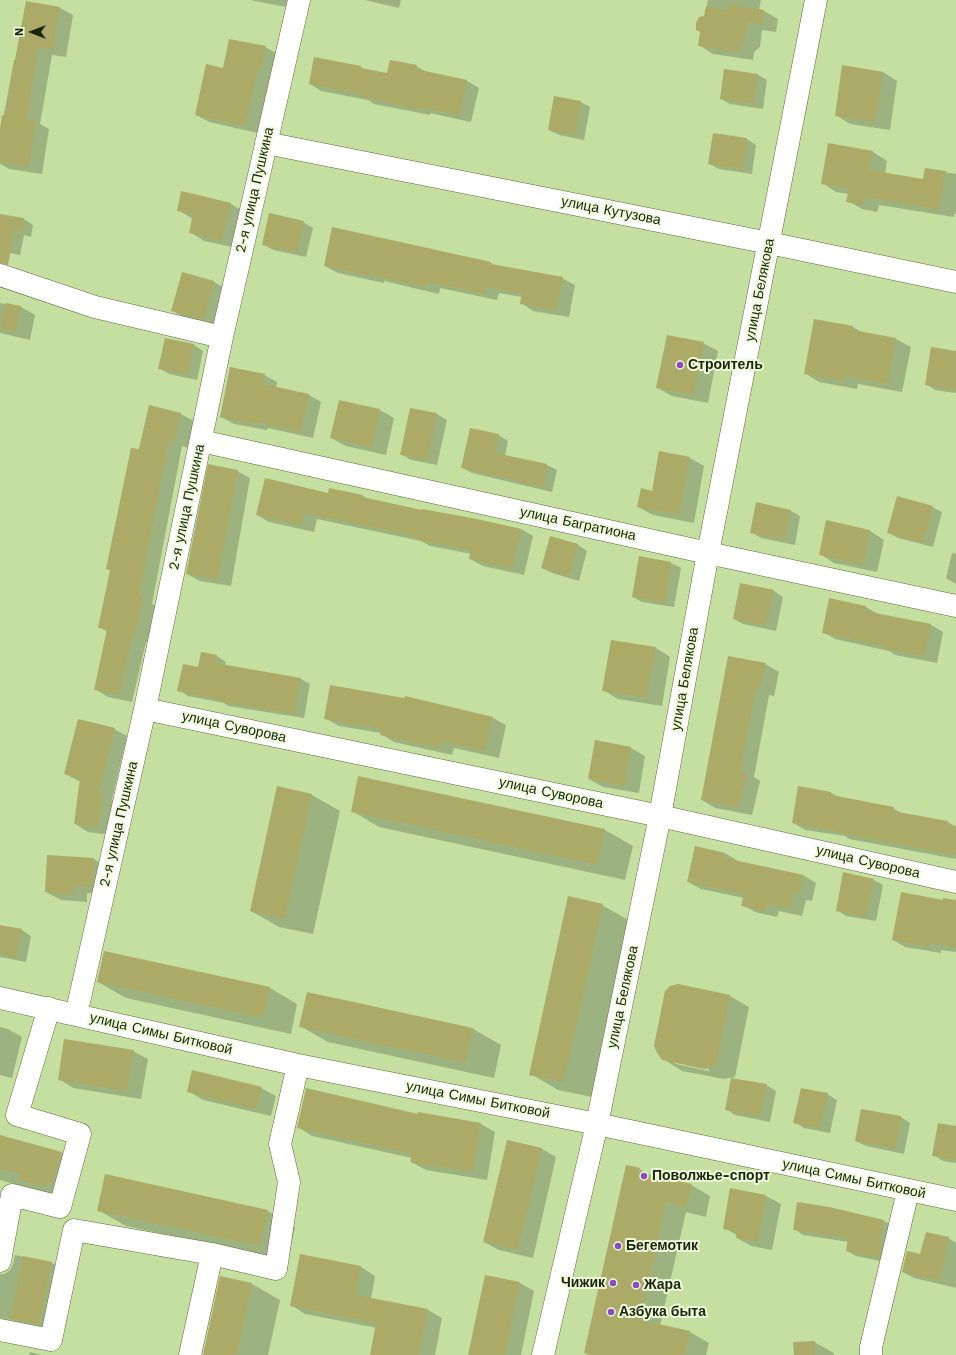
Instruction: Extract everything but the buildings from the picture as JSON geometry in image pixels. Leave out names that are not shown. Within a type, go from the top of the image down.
[{"type":"street","name":"2-я улица Пушкина","points":[[76,1015],[145,709],[222,337],[299,0]]},
{"type":"street","name":"улица Белякова","points":[[543,1355],[598,1124],[660,816],[708,553],[816,0]]},
{"type":"street","name":"улица Кутузова","points":[[266,143],[769,243],[956,282]]},
{"type":"street","points":[[0,275],[95,307],[222,337]]},
{"type":"street","name":"улица Багратиона","points":[[200,441],[956,606]]},
{"type":"street","name":"улица Суворова","points":[[145,709],[660,816],[956,882]]},
{"type":"street","name":"улица Симы Битковой","points":[[0,998],[298,1065],[598,1124],[956,1200]]},
{"type":"street","points":[[0,1261],[12,1195],[60,1207],[80,1134],[9,1113],[49,1008]]},
{"type":"street","points":[[0,1330],[51,1340],[74,1230],[212,1254],[276,1269],[289,1182],[280,1144],[298,1065]]},
{"type":"street","points":[[871,1355],[871,1347],[908,1190]]},
{"type":"street","points":[[190,1355],[212,1254]]},
{"type":"place","name":"Строитель","points":[[680,365]]},
{"type":"place","name":"Поволжье-спорт","points":[[644,1176]]},
{"type":"place","name":"Бегемотик","points":[[618,1246]]},
{"type":"place","name":"Чижик","points":[[613,1283]]},
{"type":"place","name":"Жара","points":[[636,1285]]},
{"type":"place","name":"Азбука быта","points":[[611,1312]]}]
